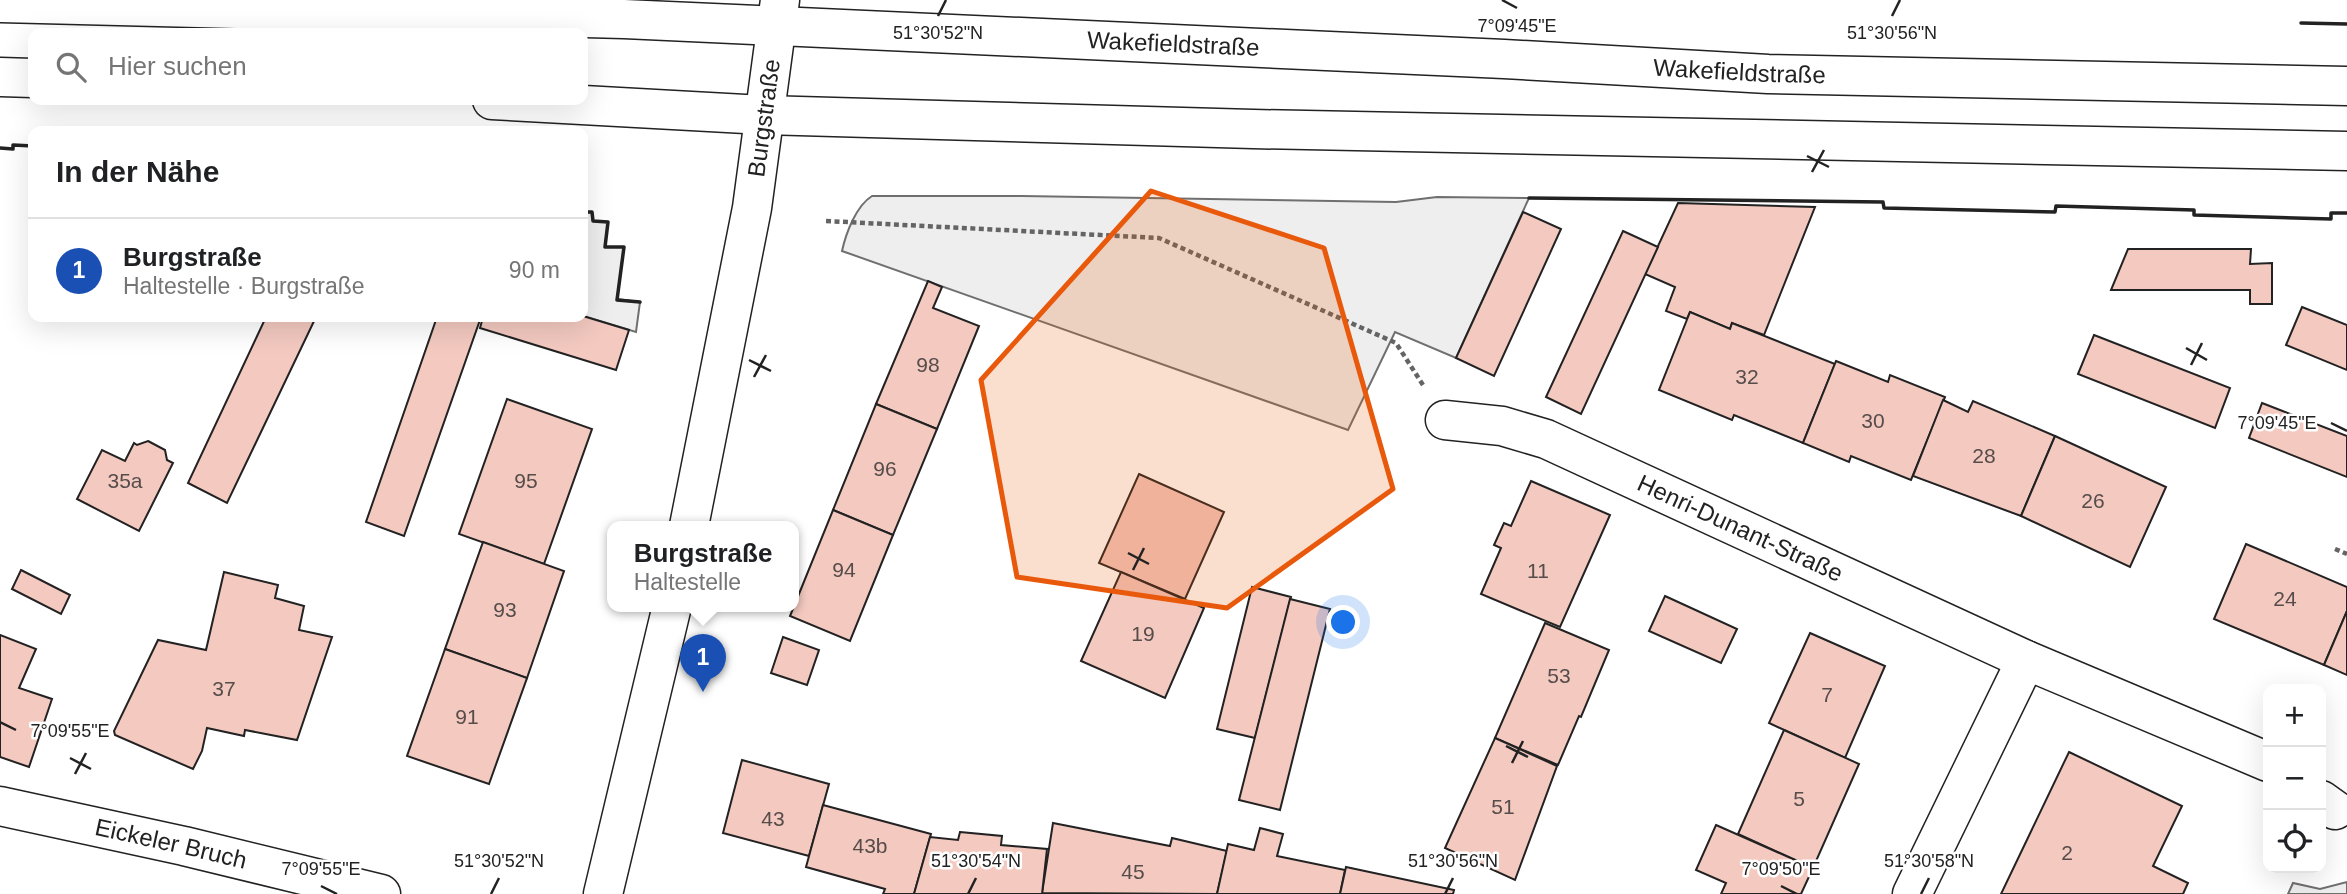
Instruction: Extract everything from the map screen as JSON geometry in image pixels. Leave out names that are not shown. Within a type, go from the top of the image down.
[{"type":"main road","name":"Wakefieldstraße","points":[[0,4],[624,19],[778,13],[1490,59],[1768,74],[2347,86]]},
{"type":"main road","name":"Burgstraße","points":[[690,521],[752,208],[778,13]]},
{"type":"main road","points":[[0,77],[28,78]]},
{"type":"main road","points":[[583,105],[764,115],[1266,130],[2347,151]]},
{"type":"main road","name":"Henri-Dunant-Straße","points":[[1445,420],[1502,426],[1545,439],[2026,660],[2263,760]]},
{"type":"main road","points":[[604,894],[670,612]]},
{"type":"main road","points":[[1912,894],[2026,660]]},
{"type":"main road","name":"Eickeler Bruch","points":[[0,806],[184,846],[382,894]]},
{"type":"path","points":[[826,221],[1160,238],[1396,342],[1445,420]]},
{"type":"path","points":[[2335,549],[2347,554]]},
{"type":"highlighted area","points":[[1151,191],[1324,248],[1393,489],[1227,608],[1017,577],[981,380]]},
{"type":"shaded area","points":[[872,196],[1396,202],[1437,197],[1529,198],[1456,358],[1395,332],[1348,430],[842,251],[857,213]]},
{"type":"shaded area","points":[[588,212],[592,212],[593,221],[608,222],[605,247],[624,247],[617,299],[640,302],[636,332],[588,318]]},
{"type":"shaded area","points":[[2347,882],[2347,894],[2288,894],[2293,883],[2320,889]]},
{"type":"building","points":[[1678,203],[1815,207],[1764,335],[1732,323],[1730,329],[1690,312],[1687,319],[1666,311],[1675,287],[1645,274]]},
{"type":"building","points":[[1523,212],[1561,229],[1494,376],[1456,358]]},
{"type":"building","points":[[1623,231],[1658,247],[1581,414],[1546,397]]},
{"type":"building","points":[[2128,249],[2251,249],[2250,264],[2272,263],[2272,304],[2250,304],[2250,290],[2111,290]]},
{"type":"building","points":[[928,281],[942,287],[933,308],[979,326],[937,429],[876,404]]},
{"type":"building","points":[[2302,307],[2347,325],[2347,370],[2286,345]]},
{"type":"building","points":[[1690,312],[1730,329],[1732,323],[1835,364],[1803,443],[1734,415],[1732,420],[1659,390]]},
{"type":"building","points":[[588,318],[629,330],[616,370],[480,328],[482,322],[588,322]]},
{"type":"building","points":[[264,322],[314,322],[227,503],[188,483]]},
{"type":"building","points":[[435,322],[479,322],[404,536],[366,522]]},
{"type":"building","points":[[2094,335],[2230,388],[2215,428],[2078,374]]},
{"type":"building","points":[[1836,361],[1888,382],[1890,375],[1945,397],[1911,480],[1851,456],[1849,462],[1803,443]]},
{"type":"building","points":[[507,399],[592,429],[544,564],[459,534]]},
{"type":"building","points":[[1943,400],[1968,412],[1973,401],[2055,436],[2021,516],[1913,476]]},
{"type":"building","points":[[2262,403],[2347,436],[2347,477],[2249,438]]},
{"type":"building","points":[[876,404],[937,429],[893,535],[833,510]]},
{"type":"building","points":[[2055,436],[2166,487],[2130,567],[2021,516]]},
{"type":"building","points":[[148,441],[165,450],[167,460],[173,463],[139,531],[77,499],[102,450],[125,461],[134,443],[137,445]]},
{"type":"building","points":[[1139,474],[1224,512],[1185,599],[1099,563]]},
{"type":"building","points":[[1531,481],[1610,515],[1560,627],[1481,594],[1501,548],[1494,545],[1504,523],[1511,526]]},
{"type":"building","points":[[833,510],[893,535],[850,641],[790,616],[792,612],[799,612],[799,594]]},
{"type":"building","points":[[483,542],[564,571],[527,678],[445,649]]},
{"type":"building","points":[[2246,544],[2347,587],[2347,611],[2324,665],[2214,619]]},
{"type":"building","points":[[21,570],[70,595],[61,614],[12,589]]},
{"type":"building","points":[[224,572],[278,585],[275,598],[304,606],[299,630],[332,637],[297,740],[245,730],[244,736],[207,728],[202,751],[193,769],[115,735],[114,731],[158,640],[206,650]]},
{"type":"building","points":[[1121,572],[1204,608],[1165,698],[1081,661]]},
{"type":"building","points":[[1252,587],[1291,597],[1255,738],[1217,729]]},
{"type":"building","points":[[1665,596],[1737,629],[1721,663],[1649,631]]},
{"type":"building","points":[[1290,599],[1330,609],[1280,810],[1239,800]]},
{"type":"building","points":[[2347,611],[2347,675],[2324,665]]},
{"type":"building","points":[[1545,623],[1609,650],[1558,765],[1495,738]]},
{"type":"building","points":[[1810,633],[1885,666],[1845,758],[1769,723]]},
{"type":"building","points":[[0,635],[36,649],[19,688],[52,699],[29,767],[0,757]]},
{"type":"building","points":[[783,637],[819,650],[807,685],[771,673]]},
{"type":"building","points":[[445,649],[527,678],[489,784],[407,756]]},
{"type":"building","points":[[1784,730],[1859,764],[1813,868],[1738,834]]},
{"type":"building","points":[[1495,738],[1557,766],[1515,880],[1445,848]]},
{"type":"building","points":[[2069,752],[2182,806],[2153,866],[2188,883],[2183,894],[2001,894]]},
{"type":"building","points":[[742,760],[829,784],[809,856],[723,833]]},
{"type":"building","points":[[823,805],[931,834],[914,894],[883,894],[885,889],[806,867]]},
{"type":"building","points":[[1053,823],[1170,846],[1172,838],[1227,851],[1217,894],[1042,893]]},
{"type":"building","points":[[1716,825],[1813,868],[1801,894],[1721,894],[1726,883],[1696,870]]},
{"type":"building","points":[[1260,828],[1283,834],[1277,856],[1345,870],[1340,894],[1217,894],[1228,844],[1254,850]]},
{"type":"building","points":[[960,832],[1002,836],[1001,845],[1047,849],[1042,894],[914,894],[930,837],[958,840]]},
{"type":"building","points":[[1346,867],[1454,890],[1453,894],[1340,894]]},
{"type":"wall","points":[[2301,23],[2347,24]]},
{"type":"wall","points":[[0,148],[28,146]]},
{"type":"wall","points":[[1529,198],[1883,202],[1884,208],[2055,212],[2056,206],[2194,210],[2194,215],[2331,219],[2331,213],[2347,213]]},
{"type":"wall","points":[[588,212],[592,212],[593,221],[608,222],[605,247],[624,247],[617,300],[640,302]]},
{"type":"place","name":"Burgstraße","points":[[703,692]]}]
